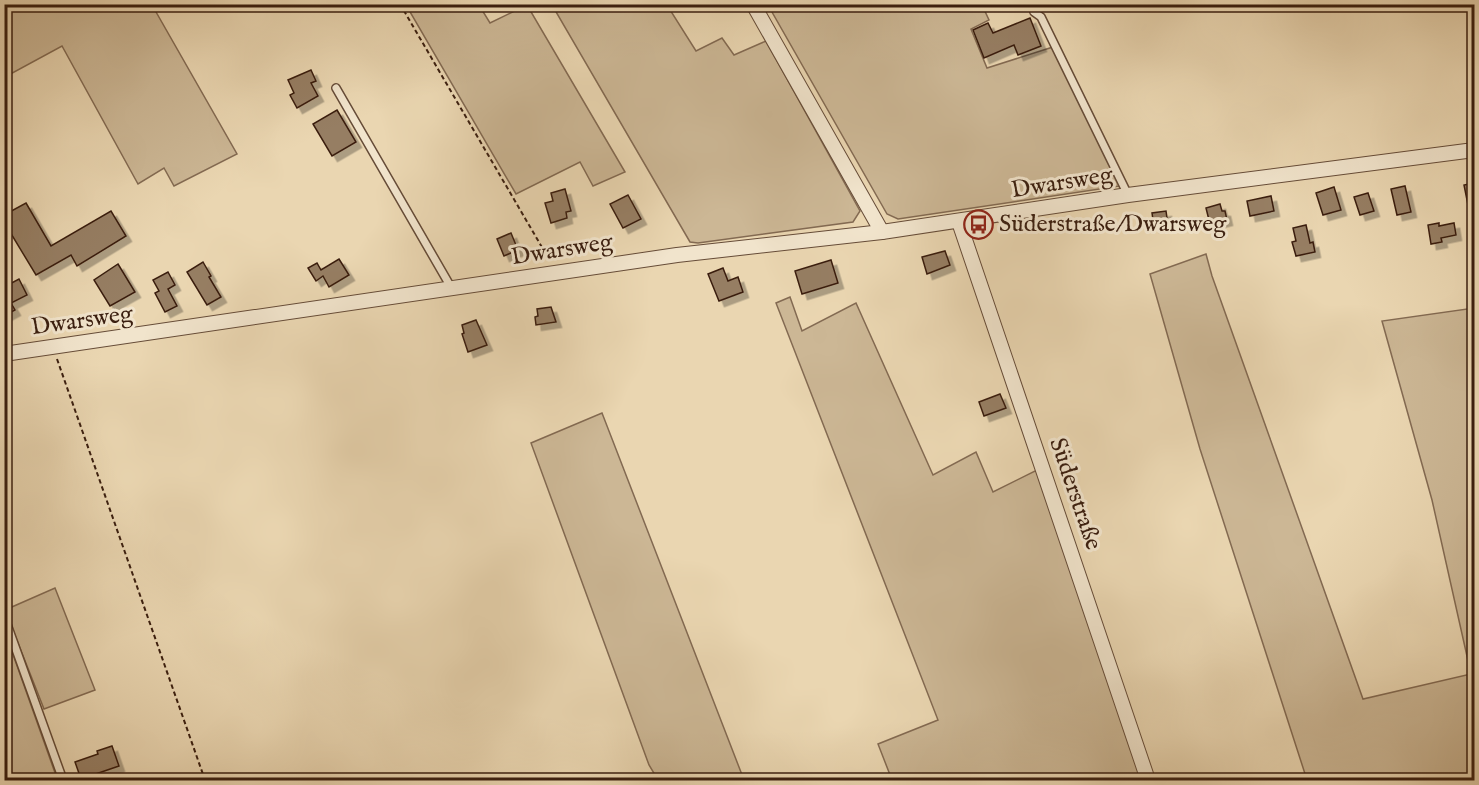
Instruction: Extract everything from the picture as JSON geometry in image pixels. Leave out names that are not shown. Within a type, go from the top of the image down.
[{"type":"street","points":[[753,4],[882,232]]},
{"type":"street","name":"Dwarsweg","points":[[4,354],[677,255],[960,222],[1128,195],[1474,150]]},
{"type":"street","name":"Süderstraße","points":[[960,222],[1148,780]]},
{"type":"lane","name":"Dwarsweg","points":[[1034,12],[1041,17],[1128,195]]},
{"type":"lane","points":[[336,88],[452,289]]},
{"type":"lane","points":[[4,616],[63,780]]},
{"type":"path","points":[[400,4],[558,274]]},
{"type":"path","points":[[53,348],[205,780]]},
{"type":"shaded area","points":[[4,5],[152,5],[237,154],[174,186],[164,168],[138,184],[62,46],[5,77]]},
{"type":"shaded area","points":[[406,5],[479,5],[490,23],[527,5],[625,172],[593,186],[580,162],[516,194]]},
{"type":"shaded area","points":[[552,5],[667,5],[696,51],[722,38],[734,55],[766,41],[860,211],[853,222],[698,243],[690,242]]},
{"type":"shaded area","points":[[768,5],[982,5],[989,20],[971,29],[987,68],[1053,47],[1120,186],[898,219],[887,214]]},
{"type":"shaded area","points":[[1206,254],[1363,699],[1471,674],[1432,500],[1382,321],[1474,308],[1474,780],[1307,780],[1200,449],[1150,274]]},
{"type":"shaded area","points":[[790,297],[802,331],[856,303],[933,475],[976,452],[993,492],[1039,469],[1145,780],[892,780],[878,744],[938,720],[776,303]]},
{"type":"shaded area","points":[[602,413],[744,780],[658,780],[649,765],[531,443]]},
{"type":"shaded area","points":[[55,588],[95,690],[44,709],[5,610]]},
{"type":"shaded area","points":[[4,629],[54,770],[58,780],[5,780]]},
{"type":"building","points":[[1030,18],[1041,46],[1018,55],[1014,45],[984,58],[973,30],[988,23],[993,33]]},
{"type":"building","points":[[311,70],[316,81],[311,83],[318,96],[297,108],[290,95],[294,93],[288,80]]},
{"type":"building","points":[[337,110],[356,142],[332,156],[313,124]]},
{"type":"building","points":[[1474,183],[1474,215],[1470,215],[1464,185]]},
{"type":"building","points":[[1405,186],[1411,212],[1397,215],[1391,189]]},
{"type":"building","points":[[1334,187],[1341,210],[1323,215],[1316,193]]},
{"type":"building","points":[[565,189],[571,211],[566,212],[567,218],[551,223],[545,203],[553,201],[551,193]]},
{"type":"building","points":[[1368,193],[1374,211],[1360,215],[1354,197]]},
{"type":"building","points":[[628,195],[641,219],[623,228],[610,204]]},
{"type":"building","points":[[1271,196],[1274,211],[1250,216],[1247,201]]},
{"type":"building","points":[[26,203],[51,246],[111,211],[126,236],[77,266],[71,255],[36,275],[4,222],[4,215]]},
{"type":"building","points":[[1220,204],[1227,220],[1210,224],[1206,208]]},
{"type":"building","points":[[1166,211],[1168,225],[1154,227],[1152,213]]},
{"type":"building","points":[[1439,223],[1439,226],[1454,223],[1456,235],[1441,238],[1442,242],[1431,244],[1428,225]]},
{"type":"building","points":[[1306,225],[1310,243],[1313,242],[1315,252],[1296,256],[1292,242],[1296,241],[1293,228]]},
{"type":"building","points":[[511,233],[518,250],[504,256],[497,239]]},
{"type":"building","points":[[945,251],[950,265],[927,274],[922,257]]},
{"type":"building","points":[[339,259],[349,275],[329,287],[323,276],[316,281],[308,268],[317,263],[321,270]]},
{"type":"building","points":[[831,260],[838,283],[802,294],[795,271]]},
{"type":"building","points":[[203,262],[221,297],[207,305],[187,272]]},
{"type":"building","points":[[118,264],[135,292],[110,306],[94,280]]},
{"type":"building","points":[[723,268],[728,281],[738,277],[743,292],[719,301],[708,274]]},
{"type":"building","points":[[168,272],[175,285],[168,289],[177,306],[165,312],[155,293],[159,291],[153,280]]},
{"type":"building","points":[[19,279],[27,295],[11,303],[15,310],[4,316],[4,287]]},
{"type":"building","points":[[551,307],[556,322],[536,325],[537,309]]},
{"type":"building","points":[[476,320],[487,345],[468,352],[462,334],[464,333],[462,325]]},
{"type":"building","points":[[1000,394],[1006,408],[984,416],[979,402]]},
{"type":"building","points":[[112,746],[119,766],[81,779],[75,762]]},
{"type":"place","name":"Süderstraße/Dwarsweg","points":[[978,224]]}]
